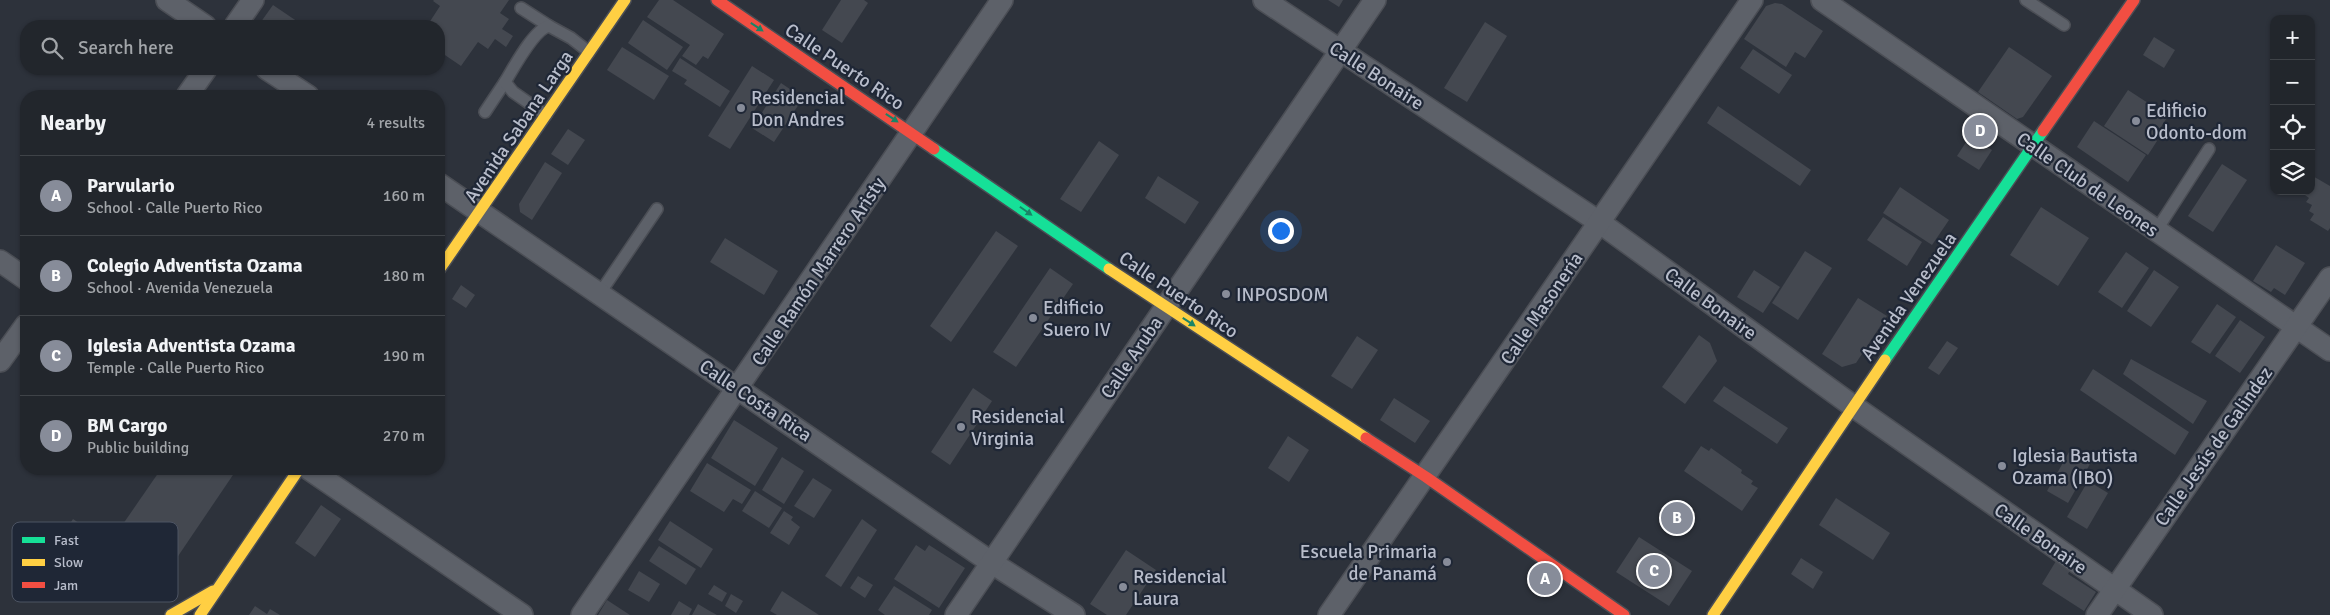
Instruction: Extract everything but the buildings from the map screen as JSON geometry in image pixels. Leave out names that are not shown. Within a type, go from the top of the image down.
[{"type":"main road","name":"Avenida Sabana Larga","points":[[445,262],[625,0]]},
{"type":"main road","name":"Calle Puerto Rico","points":[[717,0],[1165,307],[1426,477],[1624,615]]},
{"type":"main road","name":"Avenida Venezuela","points":[[1714,615],[1853,406],[2134,0]]},
{"type":"main road","points":[[204,614],[217,589],[295,475]]},
{"type":"main road","points":[[171,615],[217,589]]},
{"type":"street","points":[[167,0],[196,20]]},
{"type":"street","points":[[239,20],[253,0]]},
{"type":"street","name":"Calle Ramón Marrero Aristy","points":[[582,615],[913,133],[1002,0]]},
{"type":"street","name":"Calle Bonaire","points":[[1264,0],[1600,222],[1853,406],[2152,615]]},
{"type":"street","name":"Calle Aruba","points":[[956,615],[1374,0]]},
{"type":"street","name":"Calle Masonería","points":[[1329,615],[1426,477],[1752,0]]},
{"type":"street","name":"Calle Club de Leones","points":[[1822,0],[2330,350]]},
{"type":"street","points":[[191,90],[202,75]]},
{"type":"street","points":[[276,75],[299,90]]},
{"type":"street","name":"Calle Costa Rica","points":[[445,188],[992,563],[1074,615]]},
{"type":"street","points":[[0,261],[20,275]]},
{"type":"street","name":"Calle Jesús de Galindez","points":[[2097,615],[2330,278]]},
{"type":"street","points":[[0,361],[20,333]]},
{"type":"street","points":[[318,475],[522,615]]},
{"type":"lane","points":[[2026,0],[2064,25]]},
{"type":"lane","points":[[521,8],[571,38],[589,52]]},
{"type":"lane","points":[[485,112],[540,30],[549,26]]},
{"type":"lane","points":[[505,82],[513,92],[546,115]]},
{"type":"lane","points":[[2156,231],[2209,149]]},
{"type":"lane","points":[[600,294],[657,209]]},
{"type":"traffic: fast","points":[[1885,360],[2043,131]]},
{"type":"traffic: fast","points":[[934,149],[1109,269]]},
{"type":"traffic: slow","points":[[445,261],[625,0]]},
{"type":"traffic: slow","points":[[1109,269],[1366,438]]},
{"type":"traffic: slow","points":[[1713,615],[1885,360]]},
{"type":"traffic: slow","points":[[200,615],[295,475]]},
{"type":"traffic: slow","points":[[171,615],[213,591]]},
{"type":"traffic: jam","points":[[717,0],[934,149]]},
{"type":"traffic: jam","points":[[2043,131],[2134,0]]},
{"type":"traffic: jam","points":[[1366,438],[1426,477],[1624,615]]},
{"type":"place","name":"Residencial Don Andres","points":[[741,108]]},
{"type":"place","name":"Edificio Odonto-dom","points":[[2136,121]]},
{"type":"place","name":"BM Cargo","points":[[1980,131]]},
{"type":"place","name":"INPOSDOM","points":[[1226,294]]},
{"type":"place","name":"Edificio Suero IV","points":[[1033,318]]},
{"type":"place","name":"Residencial Virginia","points":[[961,427]]},
{"type":"place","name":"Iglesia Bautista Ozama (IBO)","points":[[2002,466]]},
{"type":"place","name":"Colegio Adventista Ozama","points":[[1677,518]]},
{"type":"place","name":"Escuela Primaria de Panamá","points":[[1447,562]]},
{"type":"place","name":"Iglesia Adventista Ozama","points":[[1654,571]]},
{"type":"place","name":"Parvulario","points":[[1545,579]]},
{"type":"place","name":"Residencial Laura","points":[[1123,587]]}]
